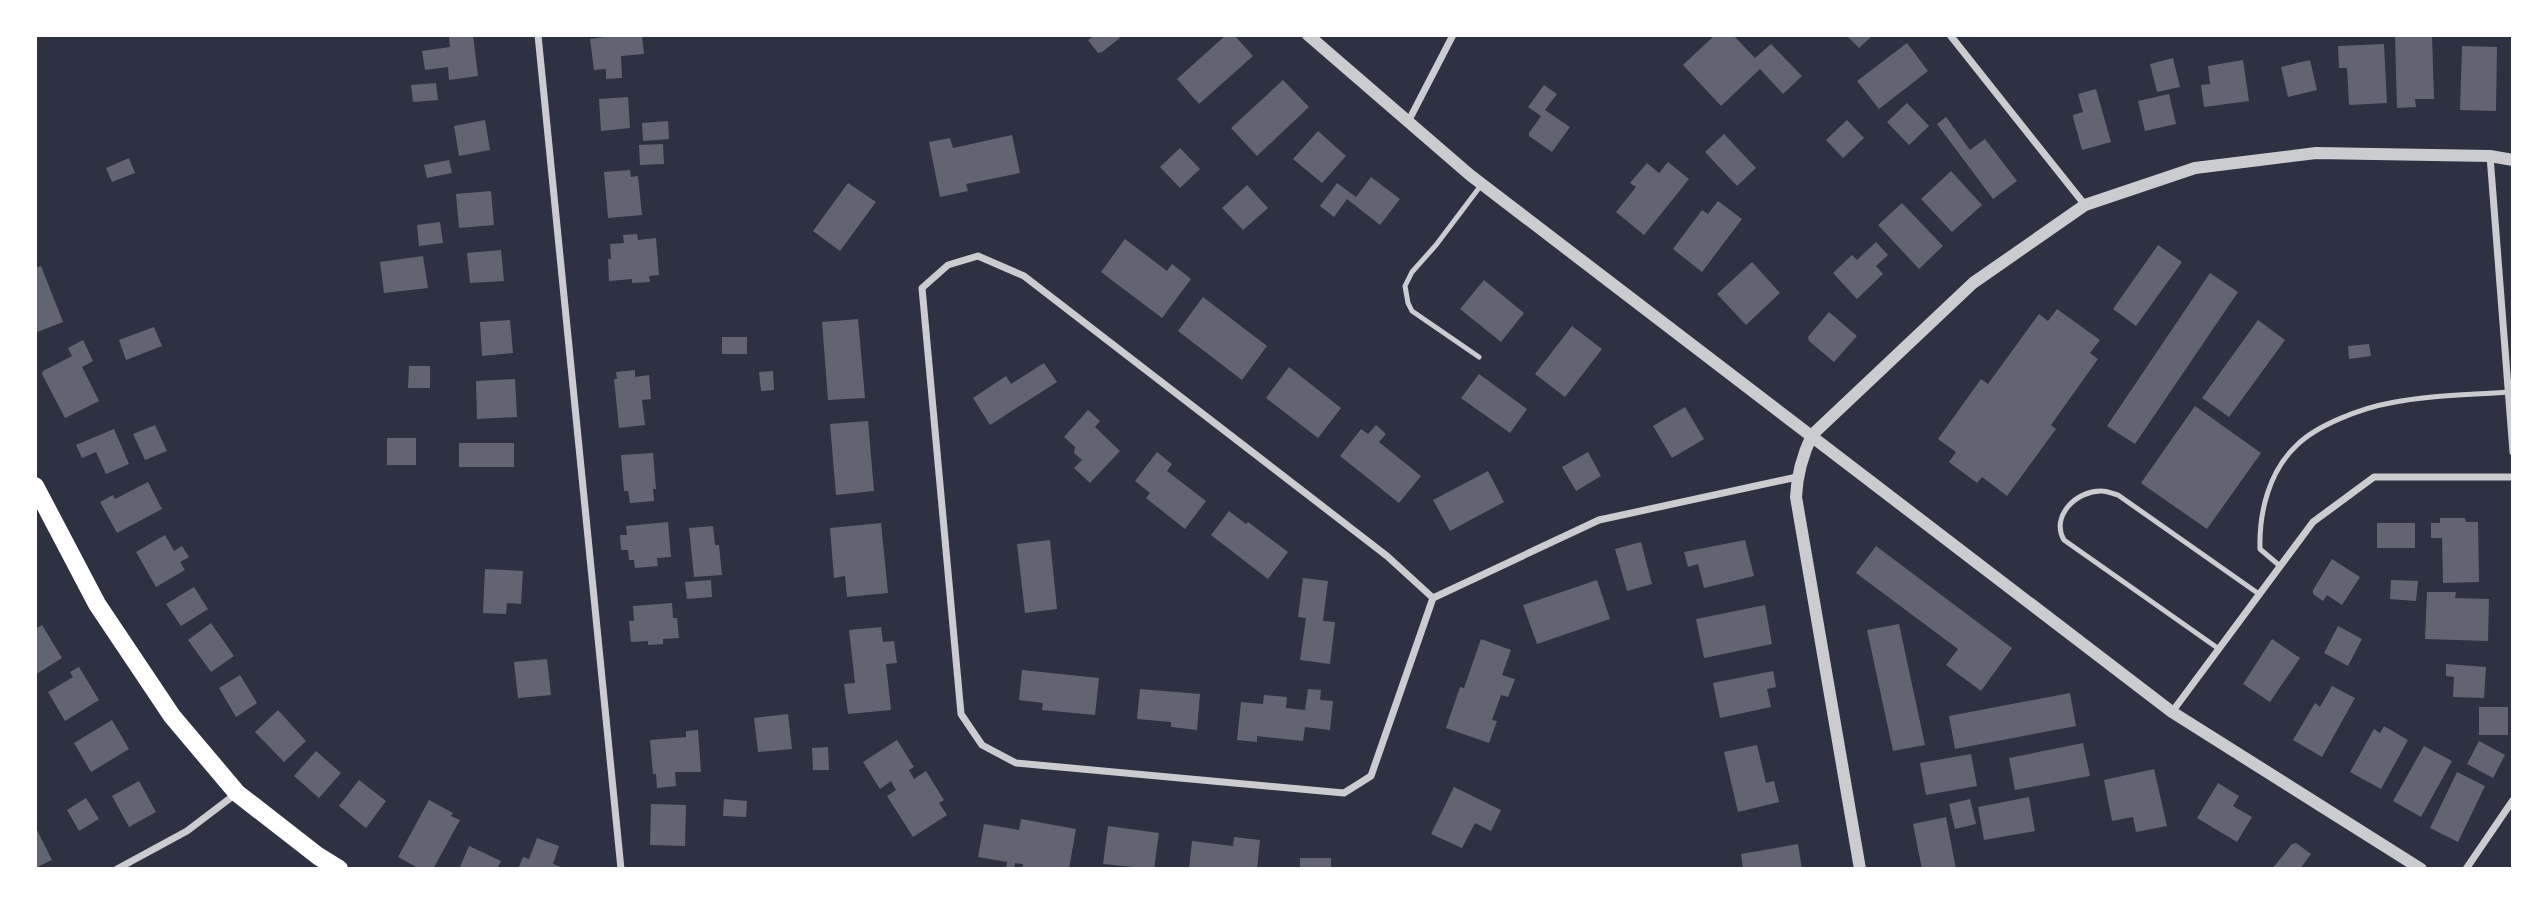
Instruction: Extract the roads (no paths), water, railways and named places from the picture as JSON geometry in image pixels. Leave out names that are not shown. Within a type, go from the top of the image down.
[{"type":"highway","points":[[35,486],[97,604],[172,716],[237,793],[317,856],[339,869]]},
{"type":"street","points":[[538,35],[621,869]]},
{"type":"street","points":[[1308,35],[1482,184],[2172,712],[2421,869]]},
{"type":"street","points":[[1408,122],[1452,35]]},
{"type":"street","points":[[1950,35],[2085,205]]},
{"type":"street","points":[[1860,869],[1796,497],[1797,477],[1812,435],[1973,283],[2085,205],[2195,168],[2316,153],[2490,156],[2513,160]]},
{"type":"street","points":[[2490,156],[2513,453]]},
{"type":"street","points":[[1433,598],[1387,556],[1024,276],[978,256],[948,265],[922,288],[961,714],[982,744],[1016,763],[1344,793],[1371,776],[1433,598],[1599,520],[1797,477]]},
{"type":"street","points":[[2172,712],[2313,522],[2374,477],[2513,477]]},
{"type":"street","points":[[117,869],[187,831],[237,793]]},
{"type":"street","points":[[2466,869],[2513,800]]},
{"type":"lane","points":[[1479,356],[1412,311],[1405,286],[1412,272],[1482,184]]},
{"type":"lane","points":[[2280,566],[2260,549],[2260,529],[2268,489],[2297,444],[2335,422],[2379,405],[2508,391]]},
{"type":"lane","points":[[2219,649],[2064,540],[2060,523],[2067,507],[2081,495],[2102,491],[2118,495],[2259,594]]}]
